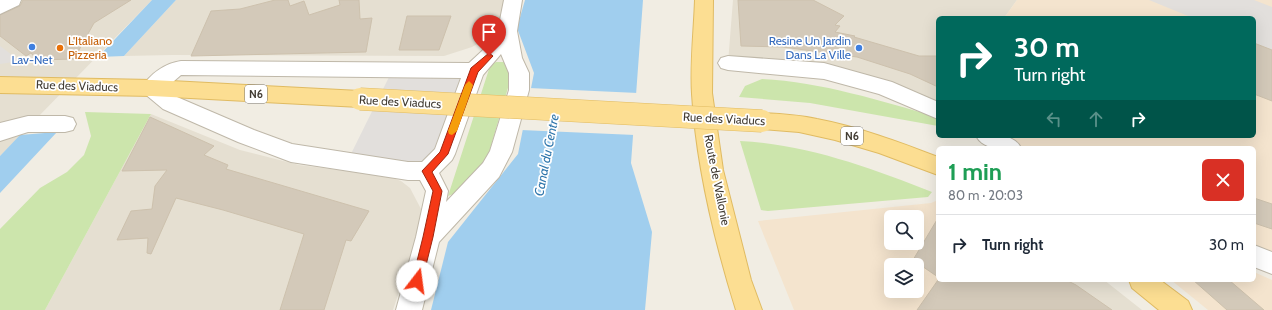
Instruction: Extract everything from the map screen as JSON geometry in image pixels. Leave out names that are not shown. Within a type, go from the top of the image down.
[{"type":"main road","name":"Route de Wallonie","points":[[704,0],[702,93],[712,170],[739,280],[749,310]]},
{"type":"main road","name":"Rue des Viaducs","points":[[0,85],[47,84],[152,88],[799,124],[825,129],[861,139],[936,165]]},
{"type":"main road","points":[[1144,282],[1180,310]]},
{"type":"street","points":[[0,7],[12,0]]},
{"type":"street","points":[[428,237],[491,170],[501,152],[519,90],[519,73],[512,58],[507,31],[513,0]]},
{"type":"street","points":[[474,70],[181,68],[174,70],[152,88],[170,103],[246,136],[291,153],[408,171],[427,171],[444,154],[474,70],[489,56],[507,31]]},
{"type":"street","points":[[728,63],[824,72],[885,88],[936,111]]},
{"type":"street","points":[[0,132],[28,124],[64,124]]},
{"type":"street","points":[[991,138],[1006,146]]},
{"type":"street","points":[[409,310],[428,237],[437,191],[427,171]]},
{"type":"street","points":[[1256,257],[1272,263]]},
{"type":"shaded area","points":[[0,0],[152,0],[0,156]]},
{"type":"shaded area","points":[[176,0],[507,0],[502,24],[492,36],[472,47],[444,56],[124,56]]},
{"type":"shaded area","points":[[733,0],[1017,0],[1005,16],[936,16],[936,110],[885,88],[728,63]]},
{"type":"shaded area","points":[[1017,0],[1272,0],[1272,263],[1256,257],[1256,146],[1006,146],[991,138],[1256,138],[1256,16],[1005,16]]},
{"type":"shaded area","points":[[1149,0],[1254,0],[1272,7],[1272,50],[1256,44],[1256,16],[1188,16]]},
{"type":"shaded area","points":[[0,46],[20,61],[0,64]]},
{"type":"shaded area","points":[[392,71],[474,71],[427,171],[347,162]]},
{"type":"shaded area","points":[[151,114],[240,150],[299,165],[387,176],[401,181],[410,188],[421,209],[419,232],[393,310],[45,310]]},
{"type":"shaded area","points":[[936,201],[936,282],[941,282],[976,310],[794,310],[758,221],[931,203]]},
{"type":"shaded area","points":[[1256,273],[1272,280],[1272,310],[1208,310],[1173,282],[1256,282]]},
{"type":"shaded area","points":[[994,282],[1107,282],[1142,310],[976,310]]},
{"type":"green space","points":[[496,62],[507,62],[510,81],[488,156],[461,191],[448,196],[490,66]]},
{"type":"green space","points":[[762,79],[829,88],[936,116],[936,126],[810,103],[739,97],[745,86]]},
{"type":"green space","points":[[85,112],[151,114],[45,310],[0,310],[0,229],[40,188],[67,172],[84,155],[91,136]]},
{"type":"green space","points":[[740,141],[765,143],[814,152],[886,174],[932,192],[928,197],[768,211],[761,210]]},
{"type":"water","points":[[152,0],[176,0],[124,56],[98,57]]},
{"type":"water","name":"Canal du Centre","points":[[525,0],[643,0],[631,163],[652,232],[645,310],[431,310],[448,242],[518,154],[534,73],[517,28]]},
{"type":"water","points":[[57,132],[0,193],[0,156],[20,135]]},
{"type":"pier","points":[[529,88],[638,93],[635,135],[521,130]]},
{"type":"building","points":[[23,0],[131,0],[94,23],[74,59],[37,60],[31,53],[26,56],[0,36],[0,15],[20,6]]},
{"type":"building","points":[[275,0],[288,0],[290,6],[304,1],[309,15],[340,5],[339,0],[359,0],[360,19],[372,18],[366,52],[191,56],[211,11],[240,9]]},
{"type":"building","points":[[738,0],[813,0],[844,16],[835,25],[840,26],[835,32],[855,36],[854,37],[919,56],[936,56],[936,86],[910,74],[857,57],[783,47],[741,46]]},
{"type":"building","points":[[407,16],[451,16],[439,50],[399,50]]},
{"type":"building","points":[[1256,44],[1272,50],[1272,101],[1256,95]]},
{"type":"building","points":[[150,117],[214,146],[204,155],[228,165],[226,169],[369,211],[351,241],[346,240],[324,310],[280,310],[304,234],[176,198],[151,254],[147,253],[148,238],[117,240],[131,211],[152,209],[155,186],[167,170],[122,171]]},
{"type":"building","points":[[1256,199],[1272,204],[1272,229],[1256,224]]},
{"type":"building","points":[[936,221],[936,276],[924,267],[924,258],[914,258],[919,250],[924,250],[924,242]]},
{"type":"building","points":[[937,282],[1070,282],[1112,310],[917,310]]},
{"type":"building","points":[[1195,282],[1231,282],[1264,310],[1227,310]]},
{"type":"slow traffic","points":[[452,131],[469,85]]},
{"type":"place","name":"Lav-Net","points":[[32,47]]},
{"type":"place","name":"L'Italiano Pizzeria","points":[[60,48]]},
{"type":"place","name":"Resine Un Jardin Dans La Ville","points":[[859,48]]},
{"type":"route","points":[[417,281],[437,191],[427,171],[444,154],[474,70],[489,56]]}]
